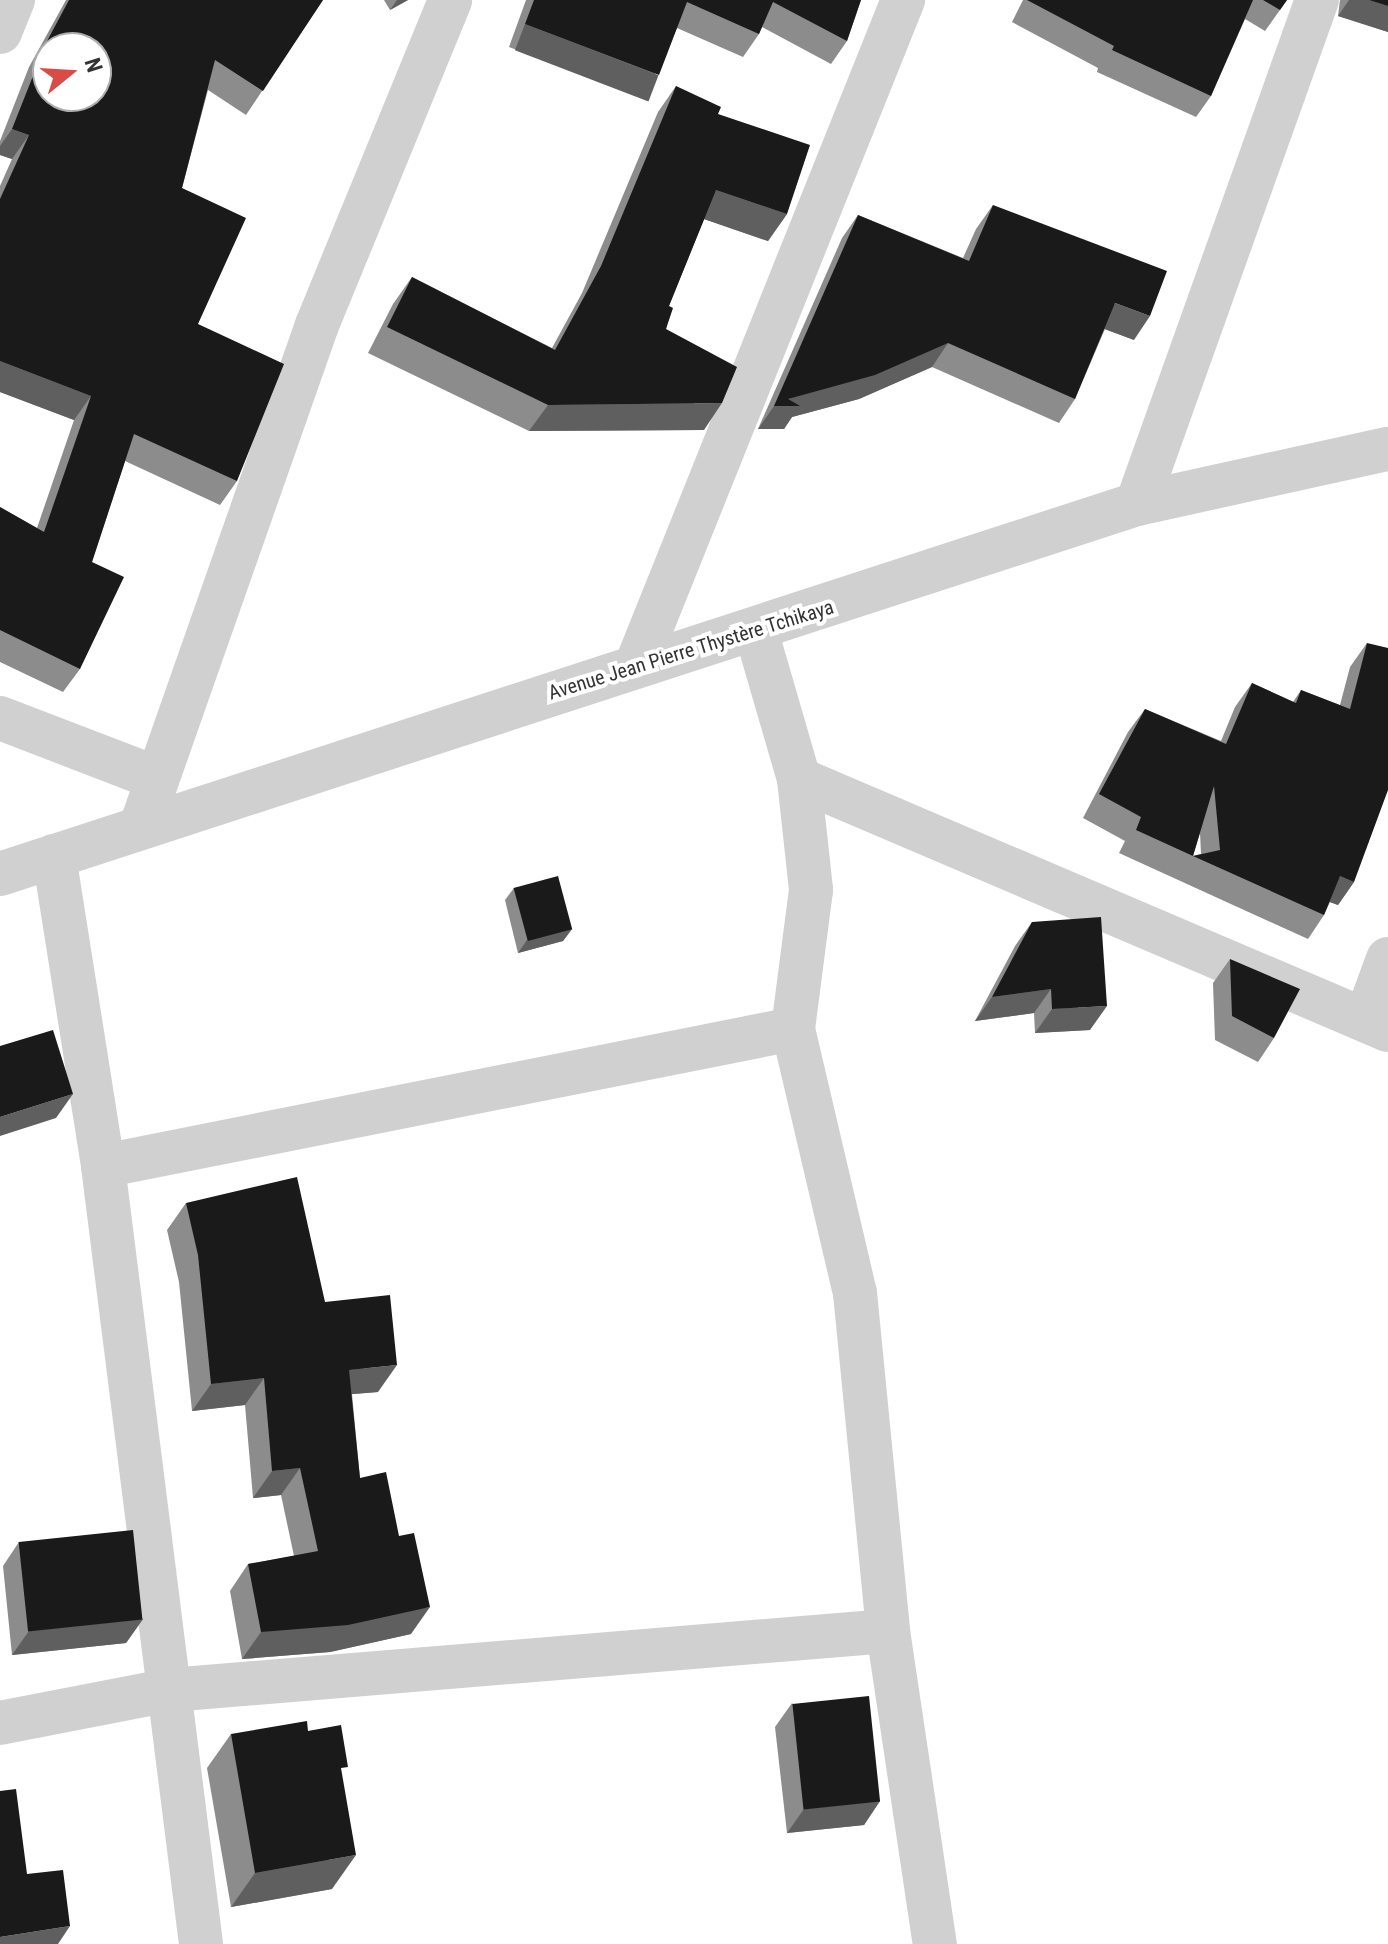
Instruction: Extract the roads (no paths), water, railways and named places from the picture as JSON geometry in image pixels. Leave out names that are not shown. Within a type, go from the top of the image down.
[{"type":"street","points":[[0,32],[13,0]]},
{"type":"street","points":[[141,826],[317,325],[450,0]]},
{"type":"street","points":[[636,666],[903,0]]},
{"type":"street","points":[[1137,504],[1317,0]]},
{"type":"street","name":"Avenue Jean Pierre Thystère Tchikaya","points":[[0,874],[636,666],[756,631],[1137,504],[1388,449]]},
{"type":"street","points":[[756,631],[799,779],[811,890],[793,1029],[855,1293],[888,1631],[935,1944]]},
{"type":"street","points":[[0,718],[156,778]]},
{"type":"street","points":[[799,779],[1382,1035],[1388,959]]},
{"type":"street","points":[[54,856],[103,1166],[201,1944]]},
{"type":"street","points":[[103,1166],[793,1029]]},
{"type":"street","points":[[0,1723],[170,1690],[888,1631]]}]
